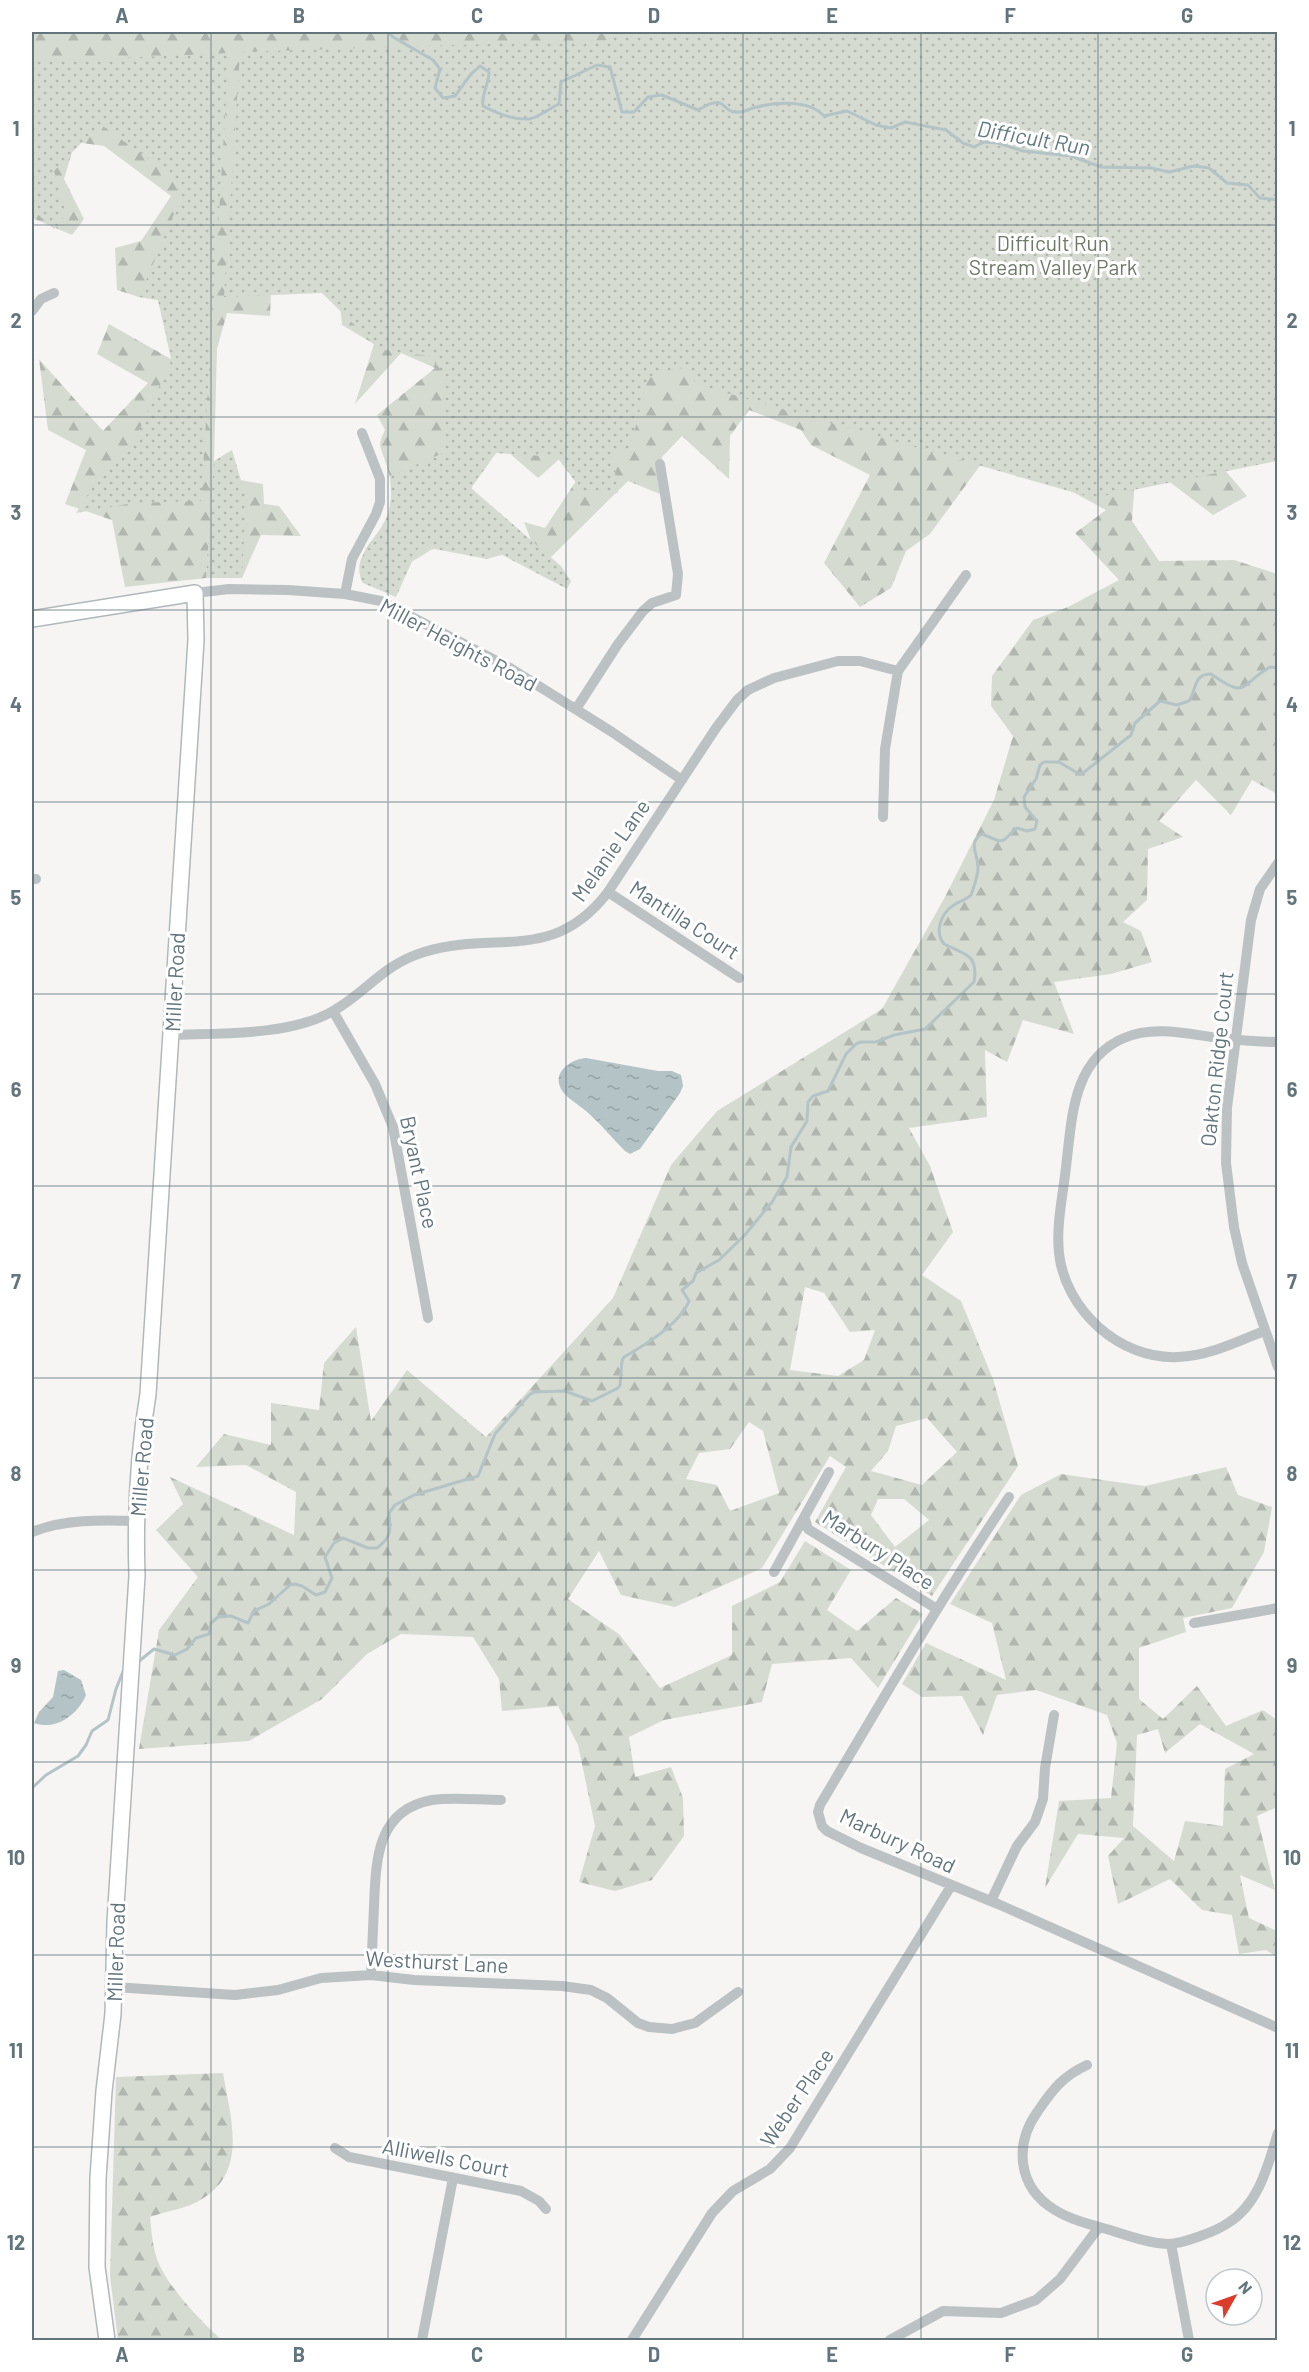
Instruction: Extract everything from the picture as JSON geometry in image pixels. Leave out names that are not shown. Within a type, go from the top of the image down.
[{"type":"street","points":[[32,311],[41,299],[54,293]]},
{"type":"street","points":[[345,594],[352,559],[380,502],[380,479],[362,433]]},
{"type":"street","points":[[576,709],[612,652],[642,611],[652,603],[676,595],[678,574],[660,465]]},
{"type":"street","points":[[883,817],[885,749],[898,671],[966,575]]},
{"type":"street","name":"Miller Heights Road","points":[[32,619],[229,589],[345,594],[381,601],[510,668],[682,780]]},
{"type":"street","name":"Miller Road","points":[[106,2340],[99,2293],[96,2225],[104,2091],[114,1987],[115,1922],[137,1576],[135,1521],[141,1437],[148,1394],[196,640],[195,593]]},
{"type":"street","name":"Melanie Lane","points":[[171,1035],[308,1022],[333,1011],[378,975],[407,958],[446,947],[532,940],[559,934],[589,914],[608,892],[737,699],[760,683],[803,669],[844,660],[860,661],[898,671]]},
{"type":"street","name":"Oakton Ridge Court","points":[[1278,863],[1260,890],[1253,910],[1235,1040],[1226,1135],[1228,1190],[1242,1263],[1278,1367]]},
{"type":"street","name":"Mantilla Court","points":[[608,892],[740,978]]},
{"type":"street","name":"Bryant Place","points":[[333,1011],[375,1084],[393,1127],[428,1318]]},
{"type":"street","points":[[1264,1331],[1192,1356],[1161,1357],[1137,1351],[1113,1339],[1088,1318],[1068,1287],[1059,1256],[1060,1224],[1074,1103],[1079,1085],[1102,1052],[1118,1041],[1149,1032],[1162,1031],[1235,1040],[1278,1042]]},
{"type":"street","name":"Marbury Place","points":[[774,1572],[829,1472]]},
{"type":"street","name":"Marbury Road","points":[[1009,1497],[890,1684],[820,1805],[819,1820],[827,1831],[861,1848],[991,1901],[1278,2028]]},
{"type":"street","name":"Marbury Place","points":[[805,1519],[808,1529],[937,1609]]},
{"type":"street","points":[[32,1532],[42,1528],[96,1520],[135,1521]]},
{"type":"street","points":[[1194,1623],[1278,1608]]},
{"type":"street","points":[[991,1901],[1017,1846],[1035,1822],[1043,1799],[1045,1768],[1054,1715]]},
{"type":"street","points":[[371,1975],[377,1854],[392,1823],[410,1808],[433,1800],[501,1800]]},
{"type":"street","name":"Weber Place","points":[[632,2340],[712,2213],[734,2191],[770,2169],[790,2148],[951,1886]]},
{"type":"street","name":"Westhurst Lane","points":[[114,1987],[235,1995],[278,1990],[321,1978],[371,1975],[414,1980],[585,1989],[607,1998],[638,2023],[672,2030],[695,2023],[738,1992]]},
{"type":"street","points":[[1087,2065],[1065,2076],[1041,2106],[1025,2133],[1022,2154],[1029,2182],[1043,2201],[1062,2214],[1144,2241],[1171,2244],[1227,2224],[1243,2210],[1264,2177],[1278,2133]]},
{"type":"street","name":"Alliwells Court","points":[[335,2148],[349,2157],[521,2191],[540,2201],[546,2209]]},
{"type":"street","points":[[422,2340],[453,2178]]},
{"type":"street","points":[[890,2340],[944,2311],[1000,2313],[1036,2300],[1060,2279],[1099,2227]]},
{"type":"street","points":[[1171,2244],[1189,2340]]},
{"type":"green space","points":[[32,32],[1277,32],[1223,468],[1247,496],[1213,515],[1163,477],[1135,478],[1132,521],[1159,561],[1234,560],[1277,574],[1277,794],[1252,780],[1231,815],[1196,780],[1159,821],[1183,837],[1148,849],[1147,900],[1123,922],[1141,931],[1152,962],[1111,974],[1054,982],[1074,1034],[1023,1020],[1007,1062],[985,1050],[987,1117],[909,1128],[930,1166],[953,1232],[922,1275],[961,1301],[993,1379],[1018,1466],[932,1596],[815,1522],[846,1467],[830,1456],[762,1568],[675,1607],[621,1595],[599,1551],[568,1599],[620,1635],[660,1688],[732,1655],[732,1606],[780,1582],[805,1541],[851,1570],[827,1610],[857,1631],[896,1598],[923,1614],[878,1688],[851,1658],[772,1664],[762,1702],[664,1720],[629,1737],[635,1777],[671,1767],[683,1798],[684,1836],[652,1880],[615,1891],[579,1882],[595,1826],[578,1745],[558,1706],[502,1711],[499,1679],[473,1637],[401,1634],[367,1654],[322,1699],[249,1741],[139,1749],[159,1630],[198,1577],[156,1530],[183,1504],[170,1477],[294,1535],[296,1492],[246,1465],[196,1467],[224,1434],[271,1445],[271,1403],[319,1410],[324,1363],[356,1327],[371,1421],[407,1370],[486,1437],[613,1298],[671,1165],[717,1111],[882,1009],[945,897],[994,800],[1013,736],[991,706],[992,676],[1033,620],[1068,607],[1119,580],[1075,533],[1106,510],[1058,484],[982,463],[930,534],[906,551],[891,588],[860,607],[824,563],[870,475],[811,445],[801,430],[749,410],[730,436],[729,479],[682,436],[662,457],[660,494],[628,481],[541,567],[524,522],[545,528],[578,478],[563,456],[538,478],[501,446],[471,488],[513,534],[515,551],[487,559],[439,545],[400,569],[363,583],[360,574],[362,556],[387,516],[391,495],[389,475],[380,445],[385,430],[377,415],[435,368],[401,353],[355,404],[374,344],[342,325],[340,305],[322,293],[272,271],[270,316],[227,313],[217,349],[214,461],[229,478],[263,484],[264,504],[279,506],[301,536],[261,535],[242,578],[206,578],[125,587],[112,520],[65,504],[86,450],[48,430],[39,359],[103,431],[148,383],[97,354],[109,324],[171,359],[158,300],[117,290],[115,248],[141,241],[171,196],[104,146],[75,142],[64,179],[84,219],[72,235],[32,218]],"holes":[[[805,1287],[824,1293],[850,1332],[875,1330],[864,1360],[838,1376],[790,1370]],[[927,1418],[957,1452],[922,1485],[871,1471],[888,1451],[896,1426]],[[749,1422],[763,1431],[779,1493],[730,1511],[717,1485],[686,1479],[699,1453],[730,1449]],[[878,1499],[904,1499],[929,1520],[895,1547],[871,1515]]]},
{"type":"green space","name":"Difficult Run Stream Valley Park","points":[[612,32],[1277,32],[1277,461],[1093,498],[695,384],[690,366],[648,377],[630,449],[612,452],[618,493],[583,492],[557,457],[496,453],[471,488],[561,566],[571,581],[567,589],[493,550],[487,559],[419,546],[396,597],[363,583],[360,564],[388,514],[391,500],[390,476],[443,453],[443,373],[430,356],[380,350],[322,293],[224,297],[240,52],[614,40]]},
{"type":"green space","points":[[229,53],[201,501],[133,503],[76,513],[107,465],[135,439],[172,359],[158,300],[139,297],[180,199],[176,179],[100,124],[54,171],[66,214],[54,229],[32,209],[32,62]]},
{"type":"green space","points":[[232,450],[246,497],[242,578],[206,578],[214,461]]},
{"type":"green space","points":[[1226,1467],[1238,1495],[1272,1507],[1264,1552],[1232,1608],[1183,1618],[1186,1632],[1139,1648],[1139,1699],[1163,1719],[1197,1686],[1226,1726],[1263,1710],[1277,1720],[1277,1807],[1257,1816],[1275,1890],[1240,1875],[1249,1918],[1277,1931],[1277,1957],[1266,1950],[1239,1954],[1232,1915],[1202,1910],[1170,1879],[1118,1904],[1108,1856],[1124,1838],[1078,1834],[1045,1888],[1059,1801],[1111,1798],[1117,1743],[1107,1715],[1036,1690],[997,1695],[983,1735],[962,1696],[922,1697],[902,1684],[926,1643],[1006,1680],[992,1623],[950,1604],[1021,1495],[1061,1474],[1145,1486]],"holes":[[[1200,1724],[1254,1754],[1225,1769],[1223,1826],[1185,1821],[1174,1861],[1133,1826],[1137,1735],[1158,1729],[1165,1753]]]},
{"type":"green space","points":[[223,2073],[233,2142],[226,2174],[217,2187],[202,2199],[183,2208],[150,2217],[155,2252],[163,2272],[190,2308],[222,2340],[118,2340],[110,2276],[116,2077]]},
{"type":"water","points":[[586,1058],[658,1071],[672,1071],[681,1075],[683,1086],[680,1093],[640,1149],[630,1154],[625,1151],[561,1089],[559,1077],[564,1068],[574,1061]]},
{"type":"water","points":[[64,1670],[81,1680],[86,1695],[72,1715],[65,1720],[50,1725],[34,1723],[39,1712],[53,1697],[58,1671]]},
{"type":"waterway","name":"Difficult Run","points":[[388,32],[433,60],[440,69],[435,88],[443,98],[455,96],[480,66],[489,72],[483,106],[517,118],[533,118],[559,104],[561,82],[597,65],[610,67],[622,112],[634,112],[648,97],[662,95],[698,110],[715,103],[720,103],[733,112],[743,112],[771,104],[800,104],[824,116],[847,111],[876,125],[891,128],[905,122],[946,130],[963,143],[974,147],[984,142],[998,143],[1023,151],[1071,156],[1101,167],[1151,168],[1169,172],[1194,166],[1209,168],[1227,183],[1248,185],[1260,198],[1278,200]]},
{"type":"waterway","points":[[138,1662],[154,1649],[175,1655],[187,1649],[196,1638],[209,1634],[211,1623],[218,1617],[231,1616],[248,1623],[254,1611],[269,1604],[290,1585],[302,1586],[316,1595],[325,1592],[332,1578],[325,1557],[334,1543],[343,1538],[368,1548],[377,1548],[387,1537],[390,1529],[389,1513],[395,1505],[414,1495],[478,1476],[495,1434],[534,1392],[565,1391],[592,1401],[618,1388],[624,1357],[661,1333],[678,1318],[689,1301],[682,1290],[693,1281],[696,1273],[719,1260],[744,1236],[772,1202],[787,1177],[791,1147],[807,1121],[808,1102],[813,1096],[828,1091],[846,1054],[861,1042],[876,1042],[894,1035],[925,1029],[974,982],[975,972],[972,960],[944,944],[940,934],[940,923],[949,908],[971,895],[978,872],[974,848],[978,837],[982,834],[999,841],[1004,840],[1017,828],[1027,831],[1035,829],[1037,821],[1025,807],[1024,797],[1036,779],[1040,765],[1044,762],[1059,762],[1079,774],[1083,773],[1131,735],[1135,723],[1160,701],[1177,705],[1189,701],[1201,677],[1211,674],[1238,688],[1243,687],[1270,667],[1278,668]]},
{"type":"waterway","points":[[32,1788],[46,1775],[78,1756],[92,1731],[108,1720],[124,1669]]}]
